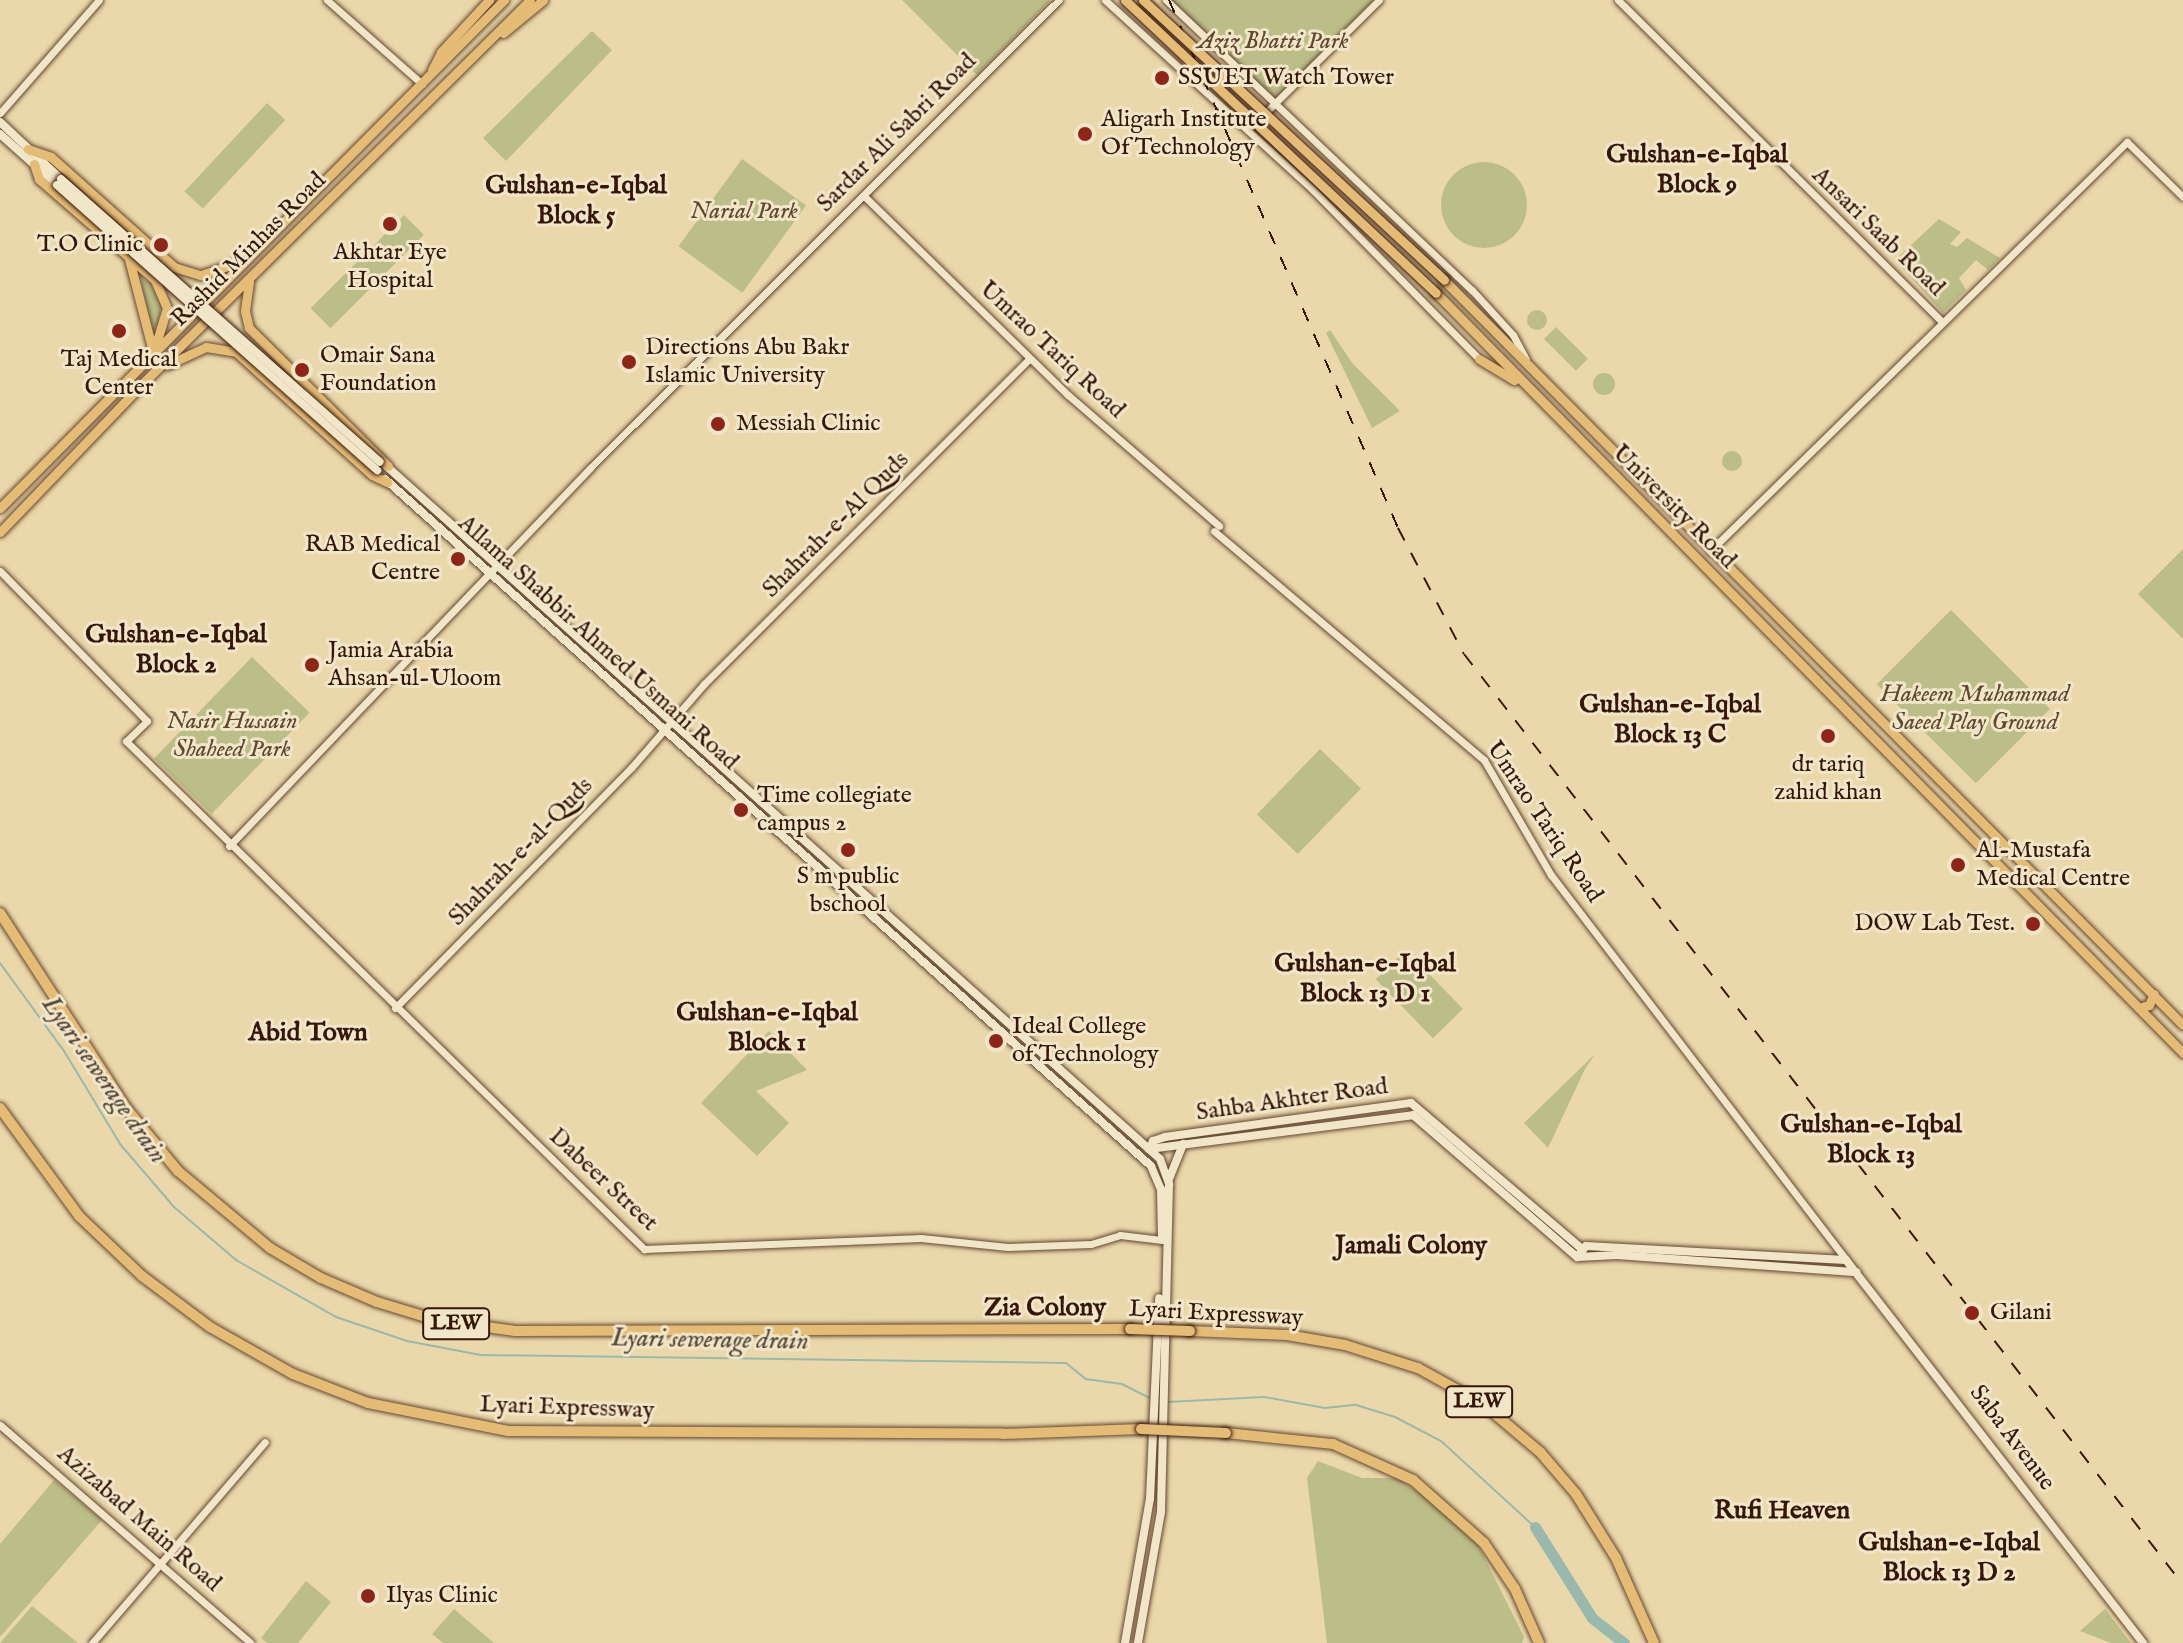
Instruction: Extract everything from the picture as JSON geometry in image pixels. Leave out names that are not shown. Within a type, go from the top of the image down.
[{"type":"highway","name":"Lyari Expressway","points":[[0,913],[120,1099],[164,1156],[237,1225],[321,1278],[436,1320],[515,1331],[1231,1331],[1309,1338],[1364,1350],[1460,1390],[1540,1452],[1607,1541],[1654,1643]]},
{"type":"highway","name":"Lyari Expressway","points":[[0,1108],[79,1216],[142,1276],[210,1327],[293,1374],[368,1403],[508,1431],[1003,1434],[1141,1429],[1287,1436],[1333,1444],[1413,1480],[1454,1512],[1515,1589],[1539,1643]]},
{"type":"main road","points":[[425,80],[441,52],[489,0]]},
{"type":"main road","name":"Rashid Minhas Road","points":[[0,508],[67,437],[504,0]]},
{"type":"main road","name":"Rashid Minhas Road","points":[[0,532],[155,372],[530,0]]},
{"type":"main road","points":[[492,39],[519,25],[543,0]]},
{"type":"main road","name":"University Road","points":[[1125,0],[1436,293],[2183,1053]]},
{"type":"main road","name":"University Road","points":[[1143,0],[1444,280],[2183,1025]]},
{"type":"main road","points":[[0,122],[59,182],[382,466]]},
{"type":"main road","points":[[0,134],[59,182]]},
{"type":"main road","points":[[28,149],[51,157],[174,267],[210,274],[247,259]]},
{"type":"main road","points":[[34,164],[39,179],[127,254],[164,294],[166,324],[153,352]]},
{"type":"main road","points":[[127,254],[137,274],[153,352]]},
{"type":"main road","points":[[250,279],[245,311],[249,328],[382,466]]},
{"type":"main road","points":[[155,372],[206,347],[236,352],[372,475],[387,482]]},
{"type":"main road","points":[[1479,359],[1528,387]]},
{"type":"main road","points":[[67,437],[60,453],[77,452]]},
{"type":"main road","name":"Allama Shabbir Ahmed Usmani Road","points":[[382,466],[387,482],[1151,1166]]},
{"type":"main road","name":"Allama Shabbir Ahmed Usmani Road","points":[[382,466],[499,566],[1150,1148],[1169,1179]]},
{"type":"main road","points":[[35,473],[47,472],[44,486]]},
{"type":"main road","points":[[2139,1008],[2149,1005],[2154,994]]},
{"type":"main road","points":[[2151,1021],[2154,1010],[2165,1006]]},
{"type":"main road","name":"Sahba Akhter Road","points":[[1150,1148],[1165,1137],[1411,1103],[1580,1253]]},
{"type":"main road","name":"Sahba Akhter Road","points":[[1133,1148],[1413,1115],[1580,1253]]},
{"type":"main road","points":[[1161,1324],[1169,1179],[1183,1144]]},
{"type":"main road","points":[[1138,1643],[1161,1512],[1161,1189],[1151,1166],[1150,1148]]},
{"type":"main road","points":[[1617,1251],[1856,1272]]},
{"type":"main road","points":[[1580,1253],[1617,1251],[1846,1260]]},
{"type":"main road","name":"Saba Avenue","points":[[1846,1260],[2143,1643]]},
{"type":"main road","points":[[1125,1643],[1150,1499],[1159,1418]]},
{"type":"street","points":[[0,113],[99,0]]},
{"type":"street","points":[[327,0],[425,80]]},
{"type":"street","name":"Sardar Ali Sabri Road","points":[[229,846],[499,566],[1059,0]]},
{"type":"street","points":[[1105,0],[1248,130],[1479,359]]},
{"type":"street","points":[[1166,0],[1472,290],[1513,335],[1535,374]]},
{"type":"street","points":[[1248,130],[1379,0]]},
{"type":"street","name":"Ansari Saab Road","points":[[1618,0],[1942,322]]},
{"type":"street","points":[[1710,551],[2127,142],[2183,197]]},
{"type":"street","name":"Umrao Tariq Road","points":[[864,196],[1029,359],[1217,529],[1484,760],[1551,875],[1846,1260]]},
{"type":"street","name":"Shahrah-e-Al Quds","points":[[672,720],[1029,359]]},
{"type":"street","name":"Dabeer Street","points":[[0,571],[147,721],[126,741],[229,846],[644,1249],[921,1238],[1008,1247],[1091,1244],[1120,1235],[1162,1240]]},
{"type":"street","name":"Shahrah-e-al-Quds","points":[[395,1008],[672,720]]},
{"type":"street","name":"Azizabad Main Road","points":[[0,1425],[251,1643]]},
{"type":"street","points":[[92,1643],[265,1442]]},
{"type":"green space","points":[[902,0],[1051,0],[977,75]]},
{"type":"green space","name":"Aziz Bhatti Park","points":[[1165,0],[1378,0],[1276,100]]},
{"type":"green space","points":[[592,31],[612,50],[506,161],[483,138]]},
{"type":"green space","points":[[267,103],[285,120],[203,209],[184,191]]},
{"type":"green space","name":"Narial Park","points":[[742,159],[806,205],[742,293],[679,246]]},
{"type":"green space","points":[[1484,162],[1508,169],[1520,181],[1527,205],[1520,229],[1508,241],[1484,248],[1460,241],[1448,229],[1441,205],[1448,181],[1460,169]]},
{"type":"green space","points":[[404,215],[424,235],[330,328],[311,308]]},
{"type":"green space","points":[[1939,219],[1961,232],[1950,244],[1957,247],[1967,238],[2000,258],[1988,270],[1976,260],[1959,278],[1966,290],[1943,313],[1895,260]]},
{"type":"green space","points":[[141,278],[151,284],[161,306],[158,324],[151,331]]},
{"type":"green space","points":[[1533,310],[1541,310],[1547,320],[1541,330],[1533,330],[1527,324],[1527,316]]},
{"type":"green space","points":[[1556,327],[1588,359],[1576,371],[1544,339]]},
{"type":"green space","points":[[1330,330],[1353,364],[1400,411],[1372,428],[1326,333]]},
{"type":"green space","points":[[1604,373],[1612,376],[1615,384],[1612,392],[1604,395],[1596,392],[1593,384],[1596,376]]},
{"type":"green space","points":[[1732,451],[1739,454],[1742,461],[1739,468],[1732,471],[1725,468],[1722,461],[1725,454]]},
{"type":"green space","points":[[2183,549],[2183,639],[2138,594]]},
{"type":"green space","name":"Hakeem Muhammad Saeed Play Ground","points":[[1951,610],[2050,709],[1976,783],[1877,684]]},
{"type":"green space","name":"Nasir Hussain Shaheed Park","points":[[252,657],[310,713],[212,814],[154,758]]},
{"type":"green space","points":[[1320,749],[1361,789],[1298,854],[1257,814]]},
{"type":"green space","points":[[1406,950],[1463,1009],[1433,1038],[1376,979]]},
{"type":"green space","points":[[769,1031],[807,1070],[756,1091],[789,1123],[757,1156],[701,1103]]},
{"type":"green space","points":[[1595,1054],[1585,1069],[1548,1148],[1524,1123]]},
{"type":"green space","points":[[1318,1461],[1362,1478],[1397,1478],[1436,1504],[1478,1545],[1524,1637],[1522,1643],[1327,1643],[1307,1478]]},
{"type":"green space","points":[[54,1480],[102,1520],[0,1637],[0,1544]]},
{"type":"green space","points":[[306,1581],[331,1602],[298,1643],[267,1643],[261,1638]]},
{"type":"green space","points":[[32,1606],[78,1643],[0,1643]]},
{"type":"green space","points":[[454,1609],[494,1643],[443,1643],[432,1634]]},
{"type":"green space","points":[[2105,1609],[2131,1643],[2111,1643],[2080,1631]]},
{"type":"waterway","name":"Lyari sewerage drain","points":[[0,963],[64,1051],[120,1144],[174,1207],[236,1260],[336,1317],[407,1341],[481,1355],[1066,1363],[1086,1379],[1122,1384],[1153,1400]]},
{"type":"waterway","name":"Lyari sewerage drain","points":[[1167,1402],[1264,1397],[1325,1408],[1356,1405],[1395,1417],[1441,1441],[1535,1527]]},
{"type":"waterway","points":[[1535,1527],[1592,1618],[1624,1643]]},
{"type":"railway","points":[[1169,0],[1398,528],[1464,654],[2183,1585]]},
{"type":"place","name":"SSUET Watch Tower","points":[[1162,78]]},
{"type":"place","name":"Aligarh Institute Of Technology","points":[[1085,134]]},
{"type":"place","name":"Akhtar Eye Hospital","points":[[390,224]]},
{"type":"place","name":"T.O Clinic","points":[[161,245]]},
{"type":"place","name":"Taj Medical Center","points":[[119,331]]},
{"type":"place","name":"Directions Abu Bakr Islamic University","points":[[629,362]]},
{"type":"place","name":"Omair Sana Foundation","points":[[302,370]]},
{"type":"place","name":"Messiah Clinic","points":[[718,424]]},
{"type":"place","name":"RAB Medical Centre","points":[[458,559]]},
{"type":"place","name":"Jamia Arabia Ahsan-ul-Uloom","points":[[312,665]]},
{"type":"place","name":"dr tariq zahid khan","points":[[1828,736]]},
{"type":"place","name":"Time collegiate campus 2","points":[[741,810]]},
{"type":"place","name":"S m public bschool","points":[[848,850]]},
{"type":"place","name":"Al-Mustafa Medical Centre","points":[[1958,865]]},
{"type":"place","name":"DOW Lab Test.","points":[[2033,924]]},
{"type":"place","name":"Ideal College of Technology","points":[[996,1041]]},
{"type":"place","name":"Gilani","points":[[1972,1313]]},
{"type":"place","name":"Ilyas Clinic","points":[[368,1596]]},
{"type":"district","name":"Gulshan-e-Iqbal Block 9","points":[[1697,170]]},
{"type":"district","name":"Gulshan-e-Iqbal Block 5","points":[[576,201]]},
{"type":"district","name":"Gulshan-e-Iqbal Block 2","points":[[176,650]]},
{"type":"district","name":"Gulshan-e-Iqbal Block 13 C","points":[[1670,720]]},
{"type":"district","name":"Gulshan-e-Iqbal Block 13 D 1","points":[[1365,979]]},
{"type":"district","name":"Gulshan-e-Iqbal Block 1","points":[[767,1028]]},
{"type":"district","name":"Abid Town","points":[[308,1033]]},
{"type":"district","name":"Gulshan-e-Iqbal Block 13","points":[[1871,1140]]},
{"type":"district","name":"Jamali Colony","points":[[1411,1246]]},
{"type":"district","name":"Zia Colony","points":[[1045,1308]]},
{"type":"district","name":"Rufi Heaven","points":[[1782,1511]]},
{"type":"district","name":"Gulshan-e-Iqbal Block 13 D 2","points":[[1949,1558]]}]
